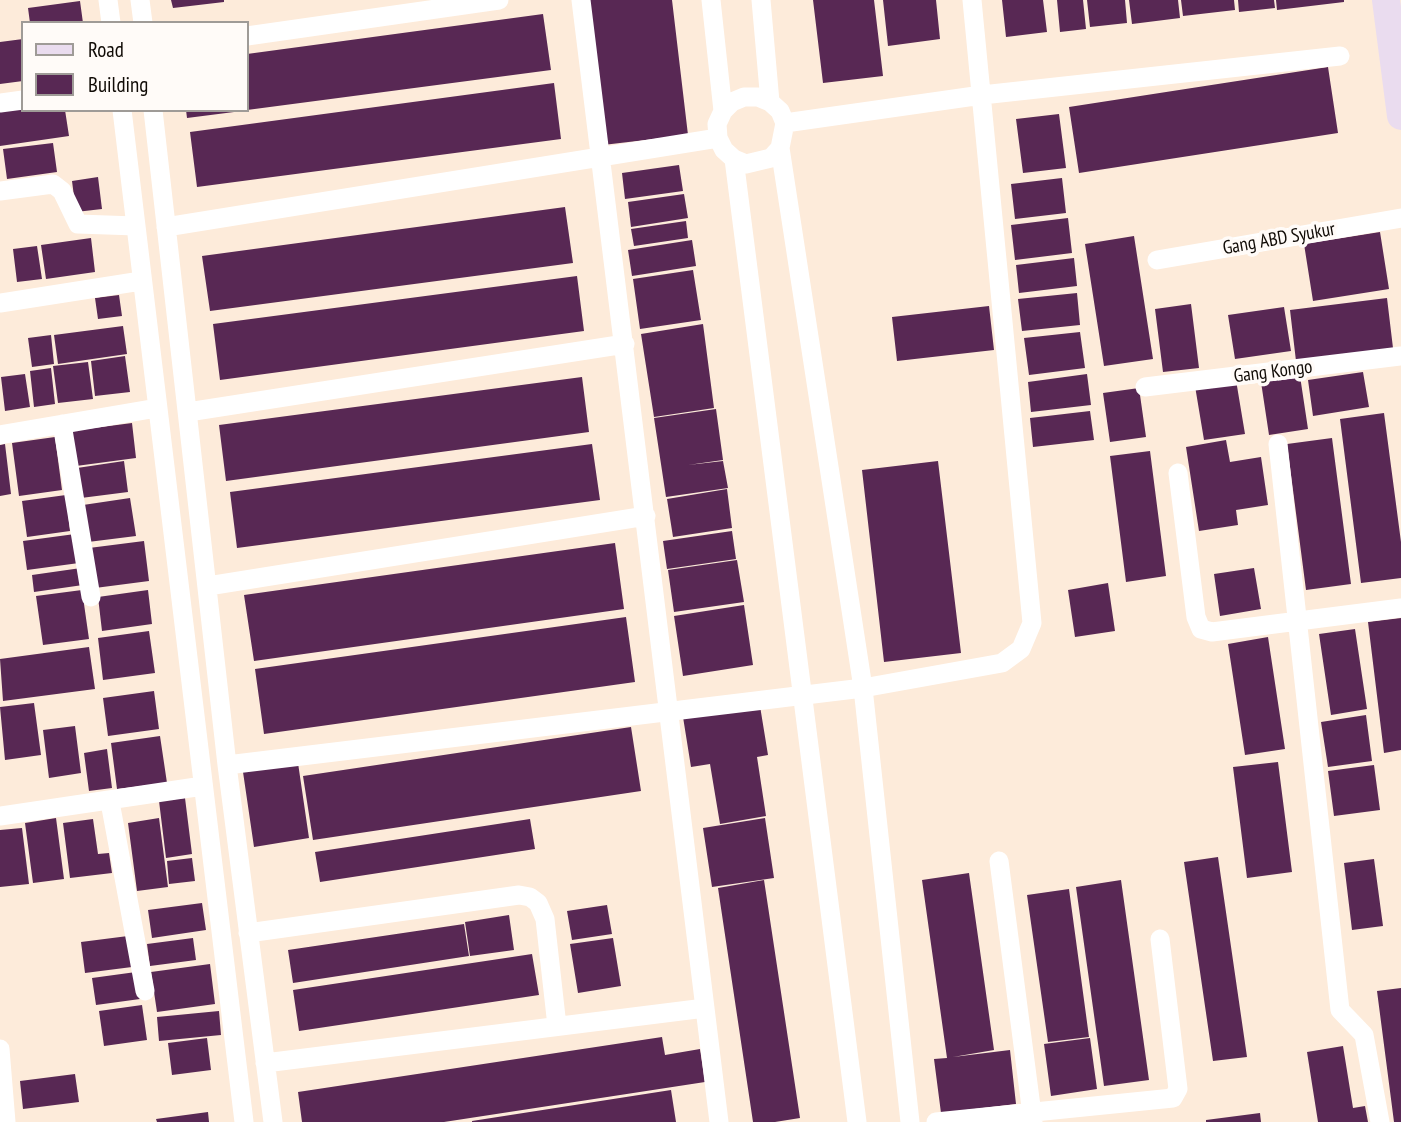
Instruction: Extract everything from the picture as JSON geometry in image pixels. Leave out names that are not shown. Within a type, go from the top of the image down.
[{"type":"main road","points":[[1386,0],[1401,116]]},
{"type":"street","points":[[108,0],[111,21]]},
{"type":"street","points":[[140,0],[143,21]]},
{"type":"street","points":[[248,37],[499,0]]},
{"type":"street","points":[[581,0],[719,1122]]},
{"type":"street","points":[[711,0],[723,111],[718,124],[718,138],[733,159],[746,164],[771,158],[780,148]]},
{"type":"street","points":[[761,0],[770,102]]},
{"type":"street","points":[[227,765],[863,688],[1002,663],[1021,649],[1032,623],[972,0]]},
{"type":"street","points":[[785,123],[982,95],[1340,56]]},
{"type":"street","points":[[723,111],[744,97],[758,97],[770,102],[780,111],[785,123],[780,148],[863,688],[910,1122]]},
{"type":"street","points":[[0,103],[21,100]]},
{"type":"street","points":[[122,112],[244,1122]]},
{"type":"street","points":[[153,112],[227,765],[273,1122]]},
{"type":"street","points":[[166,227],[599,155],[718,138]]},
{"type":"street","points":[[733,159],[805,696],[857,1122]]},
{"type":"street","points":[[0,191],[53,184],[62,191],[78,223],[136,226]]},
{"type":"street","name":"Gang ABD Syukur","points":[[1157,260],[1401,218]]},
{"type":"street","points":[[0,303],[141,281]]},
{"type":"street","points":[[188,412],[625,344]]},
{"type":"street","name":"Gang Kongo","points":[[1145,387],[1401,356]]},
{"type":"street","points":[[0,435],[157,408]]},
{"type":"street","points":[[62,424],[91,597]]},
{"type":"street","points":[[1278,444],[1340,1010],[1364,1035],[1380,1122]]},
{"type":"street","points":[[1178,473],[1198,626],[1212,632],[1401,608]]},
{"type":"street","points":[[208,586],[646,516]]},
{"type":"street","points":[[0,816],[110,802],[202,786]]},
{"type":"street","points":[[110,802],[145,991]]},
{"type":"street","points":[[999,861],[1032,1117]]},
{"type":"street","points":[[248,933],[519,895],[530,897],[538,903],[545,919],[556,1026]]},
{"type":"street","points":[[936,1122],[1032,1117],[1170,1099],[1176,1096],[1177,1083],[1160,939]]},
{"type":"street","points":[[265,1063],[705,1008]]},
{"type":"street","points":[[0,1049],[6,1122]]},
{"type":"building","points":[[171,0],[224,0],[224,2],[173,8]]},
{"type":"building","points":[[586,0],[672,0],[688,135],[603,145]]},
{"type":"building","points":[[813,0],[874,0],[883,76],[823,83]]},
{"type":"building","points":[[883,0],[936,0],[940,39],[888,46]]},
{"type":"building","points":[[1002,0],[1043,0],[1047,32],[1006,37]]},
{"type":"building","points":[[1057,0],[1083,0],[1086,29],[1060,32]]},
{"type":"building","points":[[1087,0],[1125,0],[1127,23],[1090,27]]},
{"type":"building","points":[[1129,0],[1178,0],[1180,18],[1132,24]]},
{"type":"building","points":[[1181,0],[1234,0],[1235,10],[1183,16]]},
{"type":"building","points":[[1238,0],[1274,0],[1275,8],[1239,12]]},
{"type":"building","points":[[1276,0],[1344,0],[1344,2],[1277,10]]},
{"type":"building","points":[[80,1],[83,21],[30,21],[28,8]]},
{"type":"building","points":[[543,14],[551,70],[248,110],[248,54]]},
{"type":"building","points":[[21,39],[21,81],[0,84],[0,42]]},
{"type":"building","points":[[1328,67],[1338,133],[1079,173],[1069,107]]},
{"type":"building","points":[[554,83],[561,139],[197,187],[190,132]]},
{"type":"building","points":[[21,106],[21,112],[65,112],[69,136],[0,146],[0,109]]},
{"type":"building","points":[[186,112],[234,112],[187,118]]},
{"type":"building","points":[[1059,114],[1066,168],[1023,173],[1016,119]]},
{"type":"building","points":[[53,143],[57,172],[7,179],[3,149]]},
{"type":"building","points":[[679,165],[683,191],[625,199],[622,173]]},
{"type":"building","points":[[98,177],[102,209],[76,212],[72,181]]},
{"type":"building","points":[[1062,178],[1066,213],[1015,219],[1011,184]]},
{"type":"building","points":[[684,194],[688,218],[631,227],[628,202]]},
{"type":"building","points":[[565,207],[573,263],[210,311],[202,256]]},
{"type":"building","points":[[1068,218],[1072,253],[1015,260],[1011,225]]},
{"type":"building","points":[[686,221],[688,238],[634,246],[631,229]]},
{"type":"building","points":[[1380,232],[1389,289],[1313,301],[1304,244]]},
{"type":"building","points":[[1134,236],[1153,359],[1104,366],[1085,244]]},
{"type":"building","points":[[91,238],[95,272],[46,279],[41,245]]},
{"type":"building","points":[[692,240],[696,266],[632,276],[628,250]]},
{"type":"building","points":[[37,246],[42,279],[17,282],[13,249]]},
{"type":"building","points":[[1074,258],[1077,286],[1019,293],[1016,265]]},
{"type":"building","points":[[693,270],[701,320],[640,329],[633,279]]},
{"type":"building","points":[[577,276],[584,331],[220,380],[213,324]]},
{"type":"building","points":[[1077,293],[1080,325],[1022,331],[1018,299]]},
{"type":"building","points":[[119,295],[122,316],[98,319],[95,298]]},
{"type":"building","points":[[1387,298],[1393,348],[1296,361],[1290,310]]},
{"type":"building","points":[[1191,304],[1199,368],[1163,372],[1155,309]]},
{"type":"building","points":[[989,306],[994,350],[897,361],[892,317]]},
{"type":"building","points":[[1284,307],[1291,351],[1235,359],[1228,315]]},
{"type":"building","points":[[703,324],[714,408],[654,417],[641,334]]},
{"type":"building","points":[[123,326],[127,354],[58,364],[54,335]]},
{"type":"building","points":[[1080,332],[1085,368],[1029,375],[1024,338]]},
{"type":"building","points":[[51,335],[54,364],[32,367],[28,338]]},
{"type":"building","points":[[125,356],[130,392],[95,396],[91,361]]},
{"type":"building","points":[[88,362],[93,399],[58,403],[53,366]]},
{"type":"building","points":[[51,368],[55,404],[34,407],[30,371]]},
{"type":"building","points":[[1363,372],[1369,407],[1313,416],[1308,380]]},
{"type":"building","points":[[25,374],[30,407],[5,411],[1,377]]},
{"type":"building","points":[[1087,374],[1091,405],[1031,412],[1028,382]]},
{"type":"building","points":[[1300,376],[1308,429],[1269,435],[1261,382]]},
{"type":"building","points":[[582,377],[589,432],[226,481],[219,425]]},
{"type":"building","points":[[1236,380],[1245,434],[1204,440],[1195,386]]},
{"type":"building","points":[[1139,388],[1146,437],[1110,442],[1103,393]]},
{"type":"building","points":[[716,409],[723,460],[688,465],[723,461],[728,488],[666,497],[654,418]]},
{"type":"building","points":[[1090,411],[1094,440],[1033,447],[1030,418]]},
{"type":"building","points":[[1384,413],[1401,542],[1401,578],[1361,583],[1340,419]]},
{"type":"building","points":[[132,423],[136,458],[76,466],[71,431]]},
{"type":"building","points":[[55,437],[62,490],[19,496],[12,443]]},
{"type":"building","points":[[1332,438],[1351,584],[1306,590],[1287,444]]},
{"type":"building","points":[[1226,440],[1230,462],[1261,457],[1268,505],[1236,510],[1238,525],[1199,531],[1186,447]]},
{"type":"building","points":[[5,444],[11,494],[0,496],[0,445]]},
{"type":"building","points":[[592,444],[600,500],[237,548],[230,492]]},
{"type":"building","points":[[1150,451],[1166,576],[1126,582],[1110,456]]},
{"type":"building","points":[[124,461],[128,492],[81,498],[77,468]]},
{"type":"building","points":[[938,461],[961,653],[884,662],[862,470]]},
{"type":"building","points":[[727,489],[732,528],[673,537],[667,499]]},
{"type":"building","points":[[66,495],[70,531],[27,537],[22,501]]},
{"type":"building","points":[[130,498],[136,536],[88,542],[83,505]]},
{"type":"building","points":[[732,531],[736,559],[667,569],[663,541]]},
{"type":"building","points":[[75,534],[79,563],[27,570],[23,541]]},
{"type":"building","points":[[144,541],[149,581],[95,588],[89,548]]},
{"type":"building","points":[[615,543],[624,609],[254,661],[244,595]]},
{"type":"building","points":[[737,560],[744,602],[674,612],[668,570]]},
{"type":"building","points":[[81,568],[83,585],[34,592],[32,575]]},
{"type":"building","points":[[1254,568],[1261,609],[1220,616],[1214,574]]},
{"type":"building","points":[[1108,583],[1115,631],[1075,637],[1068,590]]},
{"type":"building","points":[[82,590],[89,639],[43,645],[36,596]]},
{"type":"building","points":[[148,590],[152,624],[102,631],[98,597]]},
{"type":"building","points":[[744,605],[753,665],[683,676],[674,616]]},
{"type":"building","points":[[626,617],[635,682],[264,734],[255,669]]},
{"type":"building","points":[[1401,618],[1401,750],[1384,753],[1368,622]]},
{"type":"building","points":[[1355,629],[1367,709],[1331,715],[1319,634]]},
{"type":"building","points":[[149,631],[155,673],[103,680],[98,638]]},
{"type":"building","points":[[1268,637],[1285,749],[1245,755],[1228,644]]},
{"type":"building","points":[[89,647],[95,689],[3,701],[0,659]]},
{"type":"building","points":[[154,691],[159,729],[108,736],[103,698]]},
{"type":"building","points":[[34,703],[41,755],[5,760],[0,707]]},
{"type":"building","points":[[760,706],[768,755],[757,757],[766,816],[720,824],[710,764],[691,767],[683,717]]},
{"type":"building","points":[[1366,715],[1372,761],[1328,767],[1321,722]]},
{"type":"building","points":[[75,726],[81,773],[49,778],[43,730]]},
{"type":"building","points":[[631,727],[641,791],[313,840],[303,776]]},
{"type":"building","points":[[160,736],[167,783],[117,789],[111,743]]},
{"type":"building","points":[[107,749],[112,788],[89,791],[84,753]]},
{"type":"building","points":[[1278,762],[1292,872],[1247,878],[1233,767]]},
{"type":"building","points":[[298,763],[309,838],[254,847],[243,772]]},
{"type":"building","points":[[1374,765],[1380,810],[1334,816],[1328,771]]},
{"type":"building","points":[[185,798],[192,854],[166,858],[159,801]]},
{"type":"building","points":[[56,818],[64,879],[33,883],[25,823]]},
{"type":"building","points":[[159,818],[168,887],[137,891],[128,823]]},
{"type":"building","points":[[765,818],[774,878],[712,887],[703,828]]},
{"type":"building","points":[[93,819],[98,854],[109,853],[112,873],[70,878],[63,823]]},
{"type":"building","points":[[530,819],[535,849],[320,882],[315,852]]},
{"type":"building","points":[[22,828],[29,884],[0,887],[0,830]]},
{"type":"building","points":[[1218,857],[1247,1057],[1213,1061],[1184,862]]},
{"type":"building","points":[[192,858],[195,881],[169,884],[167,861]]},
{"type":"building","points":[[1374,859],[1383,926],[1352,930],[1344,863]]},
{"type":"building","points":[[969,873],[994,1050],[953,1057],[1010,1050],[1016,1104],[941,1113],[934,1059],[947,1058],[922,880]]},
{"type":"building","points":[[764,880],[800,1118],[753,1122],[718,888]]},
{"type":"building","points":[[1121,880],[1149,1080],[1104,1086],[1076,887]]},
{"type":"building","points":[[1069,889],[1089,1037],[1048,1042],[1027,895]]},
{"type":"building","points":[[202,903],[206,930],[152,938],[148,910]]},
{"type":"building","points":[[607,905],[612,934],[572,940],[567,911]]},
{"type":"building","points":[[509,915],[514,950],[470,956],[465,922]]},
{"type":"building","points":[[464,924],[469,956],[293,983],[288,950]]},
{"type":"building","points":[[128,936],[132,967],[85,973],[81,942]]},
{"type":"building","points":[[193,938],[196,960],[150,966],[147,944]]},
{"type":"building","points":[[613,938],[621,986],[578,993],[570,944]]},
{"type":"building","points":[[532,954],[539,995],[299,1031],[293,990]]},
{"type":"building","points":[[210,964],[215,1004],[157,1012],[151,972]]},
{"type":"building","points":[[136,972],[140,999],[96,1005],[92,978]]},
{"type":"building","points":[[1401,988],[1401,1122],[1394,1122],[1377,991]]},
{"type":"building","points":[[142,1005],[147,1040],[104,1046],[99,1011]]},
{"type":"building","points":[[219,1011],[221,1035],[159,1041],[157,1017]]},
{"type":"building","points":[[662,1037],[665,1055],[700,1049],[705,1082],[444,1122],[302,1122],[298,1092]]},
{"type":"building","points":[[207,1038],[211,1070],[172,1075],[168,1043]]},
{"type":"building","points":[[1090,1038],[1097,1089],[1051,1096],[1044,1044]]},
{"type":"building","points":[[1343,1046],[1353,1108],[1365,1106],[1368,1122],[1318,1122],[1307,1052]]},
{"type":"building","points":[[75,1074],[79,1102],[23,1109],[20,1081]]},
{"type":"building","points":[[671,1090],[676,1122],[472,1122],[472,1121]]},
{"type":"building","points":[[208,1112],[209,1122],[157,1122],[156,1119]]},
{"type":"building","points":[[1260,1113],[1261,1122],[1206,1122],[1206,1120]]}]
